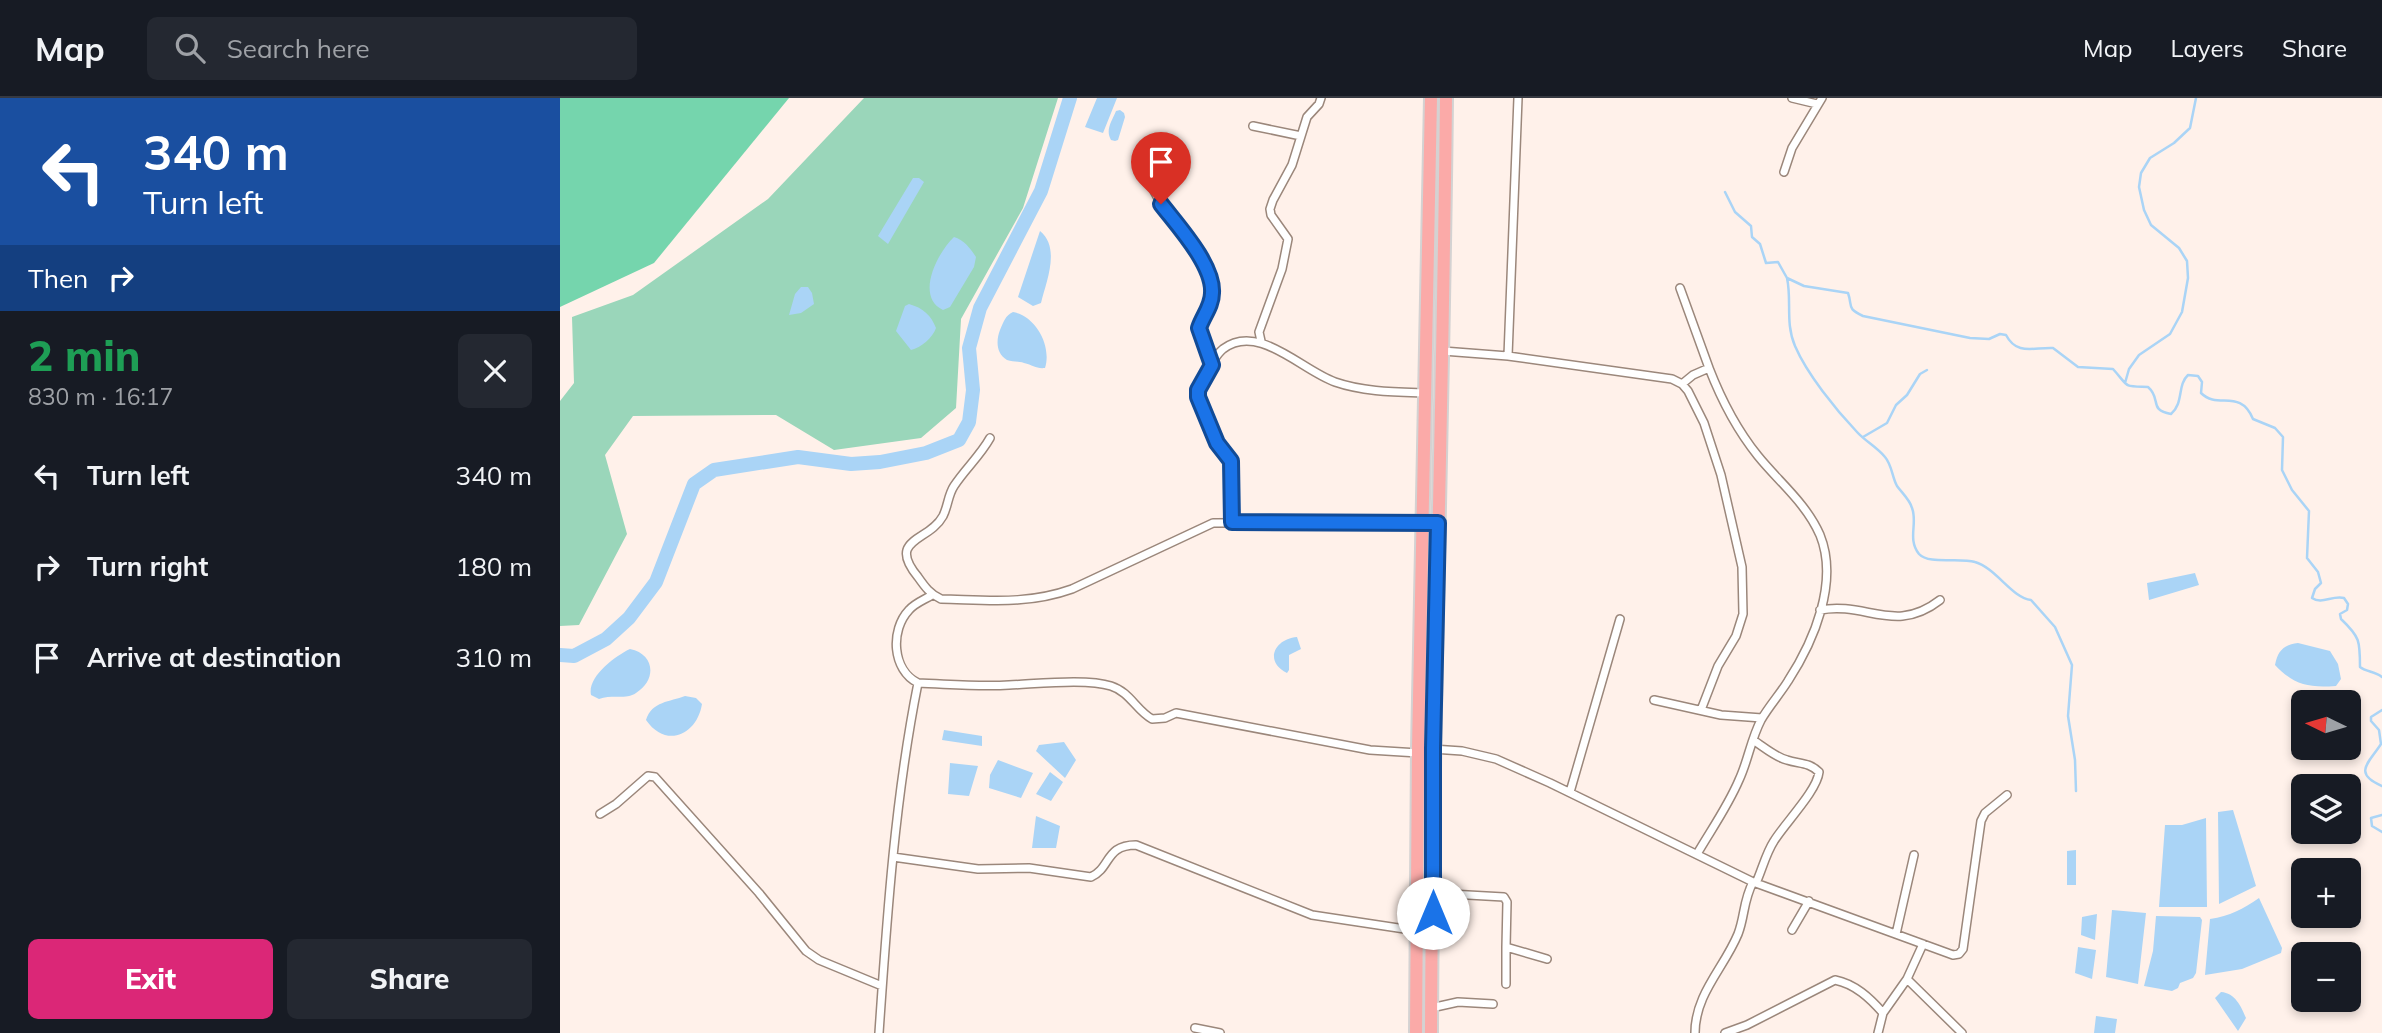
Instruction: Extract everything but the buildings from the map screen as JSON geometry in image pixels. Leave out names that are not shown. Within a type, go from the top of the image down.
[{"type":"highway","points":[[1416,1033],[1418,750],[1431,98]]},
{"type":"highway","points":[[1431,1033],[1433,748],[1446,98]]},
{"type":"highway","points":[[1431,146],[1445,147]]},
{"type":"street","points":[[1261,341],[1259,332],[1282,270],[1288,239],[1271,215],[1270,209],[1292,165],[1307,117],[1321,98]]},
{"type":"street","points":[[1508,356],[1518,98]]},
{"type":"street","points":[[1784,172],[1793,148],[1819,101],[1791,98]]},
{"type":"street","points":[[1253,126],[1301,136]]},
{"type":"street","points":[[1155,170],[1153,189],[1167,213],[1184,231],[1210,277],[1212,292],[1209,308],[1199,328],[1212,365]]},
{"type":"street","points":[[1680,288],[1720,396],[1757,455],[1798,499],[1820,536],[1828,572],[1820,610],[1807,647],[1762,718],[1739,781],[1697,855]]},
{"type":"street","points":[[1232,522],[1231,461],[1217,443],[1198,397],[1198,390],[1222,350],[1235,342],[1250,339],[1261,341],[1319,376],[1338,383],[1382,392],[1426,393]]},
{"type":"street","points":[[1443,351],[1508,356],[1672,379],[1682,384],[1695,402],[1721,475],[1742,567],[1743,614],[1736,636],[1718,666],[1700,710]]},
{"type":"street","points":[[1682,384],[1693,374],[1709,368]]},
{"type":"street","points":[[990,438],[983,451],[953,487],[939,523],[909,546],[907,562],[932,595],[942,598],[992,600],[1047,598],[1072,589],[1208,524],[1438,523]]},
{"type":"street","points":[[932,595],[911,607],[902,618],[895,644],[906,674],[918,683],[1102,684],[1128,694],[1141,711],[1152,719],[1165,718],[1176,713],[1370,750],[1433,748],[1496,759],[1754,882],[1953,955],[1959,954],[1963,949],[1981,821],[1985,813],[2007,795]]},
{"type":"street","points":[[1820,610],[1850,608],[1887,617],[1926,611],[1940,600]]},
{"type":"street","points":[[1570,792],[1620,618]]},
{"type":"street","points":[[879,1033],[899,798],[918,683]]},
{"type":"street","points":[[1654,700],[1721,715],[1762,718]]},
{"type":"street","points":[[1695,1033],[1699,1006],[1742,924],[1746,895],[1773,842],[1818,780],[1819,772],[1814,767],[1804,762],[1787,760],[1753,740]]},
{"type":"street","points":[[600,814],[648,776],[655,777],[759,893],[806,951],[819,960],[882,986]]},
{"type":"street","points":[[893,857],[978,869],[1028,868],[1091,877],[1096,875],[1120,846],[1136,845],[1312,915],[1433,933]]},
{"type":"street","points":[[1896,934],[1914,855]]},
{"type":"street","points":[[1432,894],[1504,897],[1507,902],[1506,984]]},
{"type":"street","points":[[1792,930],[1809,901]]},
{"type":"street","points":[[1878,1033],[1883,1013],[1907,979],[1923,944]]},
{"type":"street","points":[[1506,947],[1547,959]]},
{"type":"street","points":[[1907,979],[1962,1033]]},
{"type":"street","points":[[1725,1033],[1748,1029],[1835,980],[1846,982],[1859,990],[1883,1013]]},
{"type":"street","points":[[1431,1008],[1458,1002],[1493,1004]]},
{"type":"street","points":[[1195,1028],[1220,1033]]},
{"type":"green space","points":[[560,98],[789,98],[654,263],[560,307]]},
{"type":"green space","points":[[864,98],[1058,98],[1023,208],[961,319],[956,408],[921,438],[834,450],[776,415],[633,416],[605,455],[627,534],[579,625],[560,626],[560,401],[574,383],[572,317],[633,295],[768,199]]},
{"type":"water","points":[[1097,98],[1117,98],[1103,133],[1085,127]]},
{"type":"water","points":[[1120,110],[1125,117],[1118,140],[1115,141],[1109,136],[1109,129],[1116,111]]},
{"type":"water","points":[[913,178],[924,182],[888,244],[878,236]]},
{"type":"water","points":[[1040,231],[1050,246],[1051,256],[1041,303],[1033,306],[1018,297]]},
{"type":"water","points":[[954,237],[961,240],[976,257],[974,267],[950,307],[943,310],[935,304],[930,285],[941,253]]},
{"type":"water","points":[[801,287],[808,287],[814,304],[801,313],[789,315],[795,294]]},
{"type":"water","points":[[909,304],[926,313],[936,328],[926,342],[911,350],[896,331],[905,306]]},
{"type":"water","points":[[1013,312],[1029,319],[1040,333],[1046,351],[1045,368],[1007,360],[1001,354],[998,346],[999,334],[1005,319]]},
{"type":"water","points":[[2195,573],[2199,585],[2149,600],[2147,583]]},
{"type":"water","points":[[1297,637],[1301,649],[1289,655],[1287,673],[1276,663],[1275,652],[1282,642]]},
{"type":"water","points":[[2298,643],[2330,651],[2338,664],[2341,679],[2336,686],[2302,684],[2275,665],[2282,649]]},
{"type":"water","points":[[630,649],[644,656],[650,668],[650,675],[643,688],[628,696],[599,699],[591,695],[593,681],[598,674]]},
{"type":"water","points":[[685,696],[696,698],[702,704],[694,724],[687,730],[671,736],[662,734],[646,720],[657,706]]},
{"type":"water","points":[[944,730],[982,736],[982,746],[942,740]]},
{"type":"water","points":[[1064,742],[1076,760],[1065,778],[1036,751],[1039,745]]},
{"type":"water","points":[[998,760],[1033,773],[1021,798],[989,788],[990,775]]},
{"type":"water","points":[[950,763],[978,766],[969,796],[948,794]]},
{"type":"water","points":[[1050,772],[1063,782],[1051,801],[1036,794]]},
{"type":"water","points":[[2233,810],[2256,886],[2219,904],[2218,812]]},
{"type":"water","points":[[1036,816],[1060,826],[1056,848],[1032,848]]},
{"type":"water","points":[[2206,818],[2207,907],[2159,907],[2165,825],[2182,825]]},
{"type":"water","points":[[2076,850],[2076,885],[2067,885],[2067,851]]},
{"type":"water","points":[[2259,898],[2282,948],[2281,953],[2242,969],[2205,975],[2210,919],[2236,912]]},
{"type":"water","points":[[2112,910],[2146,913],[2138,984],[2106,977]]},
{"type":"water","points":[[2097,914],[2095,940],[2081,935],[2082,917]]},
{"type":"water","points":[[2156,916],[2200,917],[2202,920],[2196,973],[2193,978],[2180,983],[2178,988],[2172,991],[2144,986],[2153,951]]},
{"type":"water","points":[[2078,947],[2096,950],[2092,979],[2075,973]]},
{"type":"water","points":[[2221,992],[2234,998],[2244,1013],[2246,1018],[2238,1031],[2215,998]]},
{"type":"water","points":[[2096,1016],[2117,1019],[2115,1033],[2094,1033]]},
{"type":"waterway","points":[[560,655],[574,656],[606,639],[629,618],[656,582],[694,484],[714,470],[798,457],[851,464],[880,462],[926,453],[959,440],[969,422],[973,390],[969,348],[980,308],[1041,191],[1070,98]]},
{"type":"waterway","points":[[2125,383],[2129,369],[2139,355],[2170,334],[2182,312],[2188,278],[2187,261],[2179,248],[2151,225],[2144,210],[2139,187],[2141,173],[2150,158],[2174,143],[2190,128],[2196,98]]},
{"type":"waterway","points":[[1725,192],[1735,212],[1751,226],[1752,237],[1760,244],[1766,263],[1778,262],[1787,278],[1804,286],[1848,293],[1852,309],[1863,316],[1970,338],[1989,339],[2000,334],[2006,335],[2015,346],[2026,349],[2053,348],[2078,367],[2113,369],[2127,385],[2148,387],[2157,407],[2171,414],[2178,405],[2185,379],[2188,375],[2198,376],[2202,382],[2201,393],[2208,398],[2242,404],[2253,419],[2275,428],[2283,437],[2282,470],[2292,490],[2309,511],[2307,558],[2318,572],[2321,583],[2312,598],[2320,601],[2344,598],[2348,604],[2347,610],[2340,614],[2341,619],[2358,640],[2360,667],[2382,677]]},
{"type":"waterway","points":[[1787,278],[1790,329],[1795,346],[1831,403],[1887,460],[1897,486],[1912,508],[1913,537],[1919,554],[1930,559],[1968,561],[1983,565],[2017,594],[2031,600],[2055,627],[2072,665],[2068,716],[2075,760],[2076,791]]},
{"type":"waterway","points":[[1863,437],[1887,423],[1896,405],[1907,395],[1920,374],[1927,370]]},
{"type":"waterway","points":[[2382,710],[2371,717],[2379,730],[2381,744],[2368,762],[2365,772],[2382,786]]},
{"type":"waterway","points":[[2382,815],[2371,818],[2372,826],[2382,832]]},
{"type":"route","points":[[1161,204],[1184,231],[1210,277],[1212,292],[1209,308],[1199,328],[1212,365],[1198,390],[1198,397],[1217,443],[1231,461],[1232,522],[1438,523],[1433,748],[1433,913]]}]
